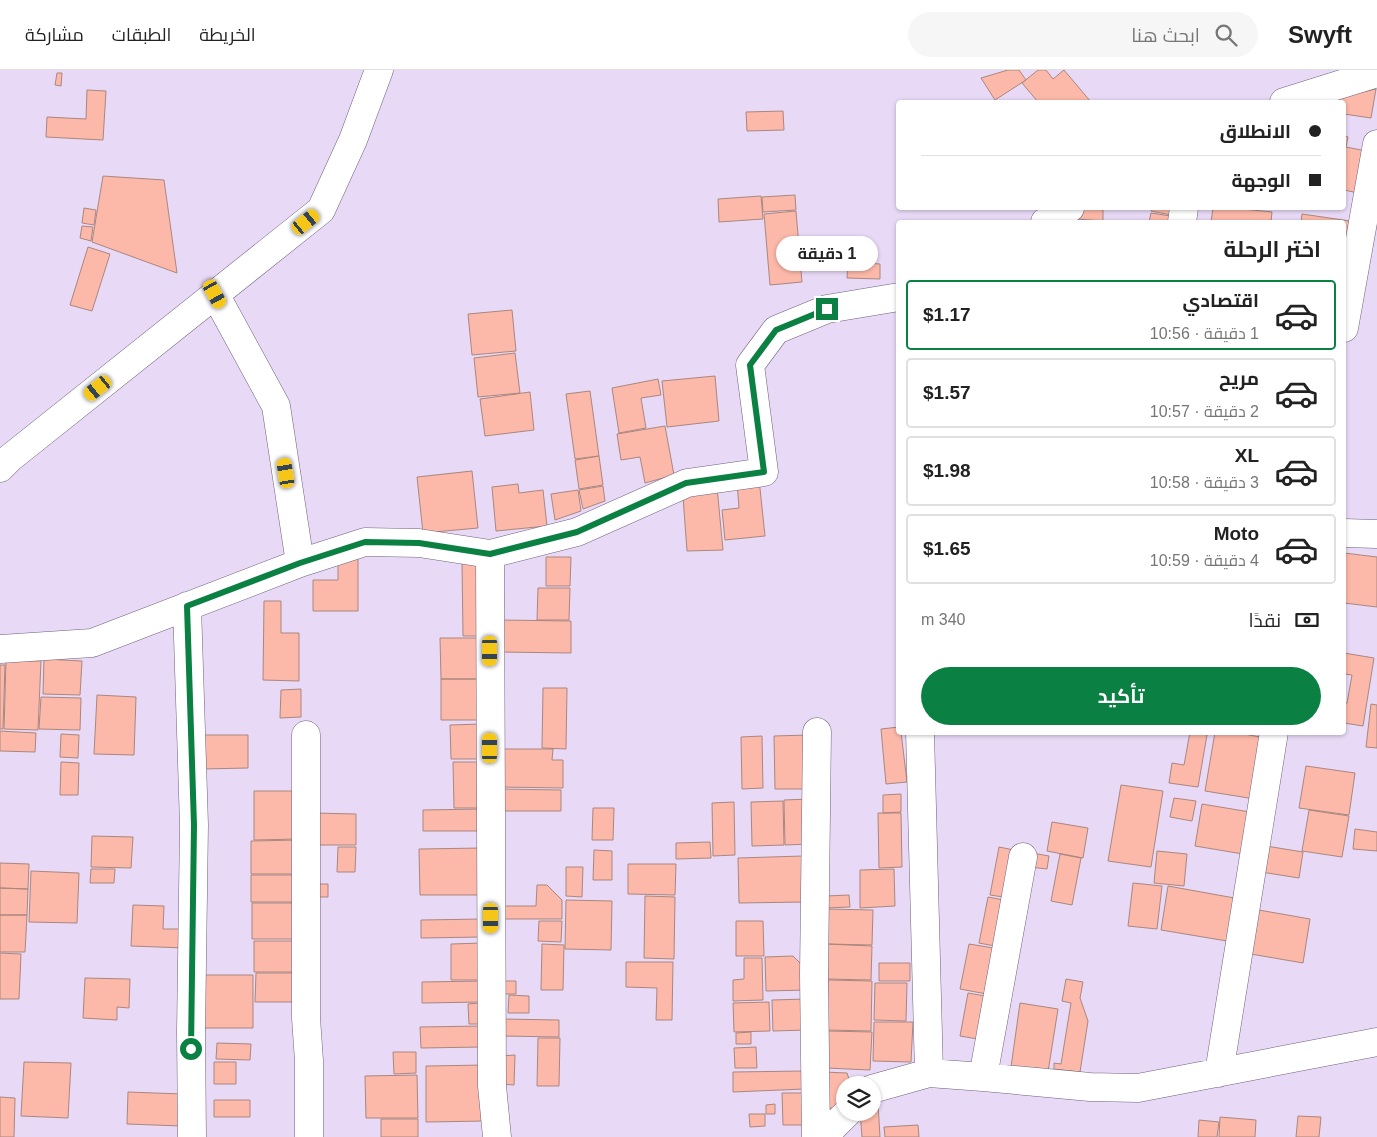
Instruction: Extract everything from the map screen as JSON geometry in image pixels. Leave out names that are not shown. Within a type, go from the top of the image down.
[{"type":"street","points":[[0,468],[10,458],[320,210],[353,140],[379,70]]},
{"type":"street","points":[[1290,100],[1377,72]]},
{"type":"street","points":[[1346,317],[1377,144]]},
{"type":"street","points":[[1049,220],[1066,210]]},
{"type":"street","points":[[215,294],[276,406],[300,563]]},
{"type":"street","points":[[0,648],[92,643],[300,563],[365,542],[419,543],[490,554],[577,532],[686,483],[764,472],[750,365],[776,330],[827,309],[896,298]]},
{"type":"street","points":[[1346,533],[1377,534]]},
{"type":"street","points":[[490,554],[492,1076],[497,1137]]},
{"type":"street","points":[[187,606],[194,825],[191,1031],[192,1137]]},
{"type":"street","points":[[816,732],[814,974],[832,1130]]},
{"type":"street","points":[[306,735],[306,1018],[309,1061],[309,1137]]},
{"type":"street","points":[[920,735],[929,1074]]},
{"type":"street","points":[[1219,1072],[1274,735]]},
{"type":"street","points":[[983,1077],[1023,857]]},
{"type":"street","points":[[881,1087],[929,1074],[1090,1087],[1138,1088],[1377,1042]]},
{"type":"building","points":[[1008,70],[1019,70],[1026,80],[995,100],[981,78]]},
{"type":"building","points":[[1038,70],[1046,70],[1053,79],[1064,70],[1089,100],[1036,100],[1022,83]]},
{"type":"building","points":[[57,73],[62,73],[61,86],[55,85]]},
{"type":"building","points":[[1376,89],[1371,118],[1346,114],[1346,100],[1337,100],[1337,98]]},
{"type":"building","points":[[87,90],[106,91],[103,140],[46,137],[47,117],[86,119]]},
{"type":"building","points":[[783,111],[784,130],[747,131],[746,112]]},
{"type":"building","points":[[1346,147],[1366,151],[1358,193],[1346,190]]},
{"type":"building","points":[[103,176],[164,180],[177,273],[92,242]]},
{"type":"building","points":[[795,195],[796,210],[763,212],[762,197]]},
{"type":"building","points":[[761,196],[763,219],[719,222],[718,199]]},
{"type":"building","points":[[84,208],[96,210],[94,225],[82,223]]},
{"type":"building","points":[[1077,210],[1103,210],[1103,220],[1063,218]]},
{"type":"building","points":[[1151,210],[1178,210],[1176,216]]},
{"type":"building","points":[[1213,210],[1272,212],[1271,220],[1211,220]]},
{"type":"building","points":[[796,211],[802,282],[770,285],[764,214]]},
{"type":"building","points":[[1151,213],[1177,217],[1177,220],[1149,220]]},
{"type":"building","points":[[1302,214],[1343,220],[1301,220]]},
{"type":"building","points":[[1346,220],[1350,221],[1346,243]]},
{"type":"building","points":[[82,226],[93,227],[91,241],[80,238]]},
{"type":"building","points":[[88,247],[110,254],[92,311],[70,305]]},
{"type":"building","points":[[848,262],[880,264],[880,279],[847,278]]},
{"type":"building","points":[[512,310],[516,351],[472,355],[468,314]]},
{"type":"building","points":[[515,353],[520,393],[478,397],[474,358]]},
{"type":"building","points":[[715,376],[719,421],[667,427],[662,381]]},
{"type":"building","points":[[658,379],[661,395],[641,398],[646,428],[619,433],[612,388]]},
{"type":"building","points":[[590,391],[599,456],[575,459],[566,394]]},
{"type":"building","points":[[530,392],[534,430],[485,436],[480,399]]},
{"type":"building","points":[[665,426],[674,475],[645,483],[640,457],[621,460],[617,434]]},
{"type":"building","points":[[599,456],[603,485],[579,489],[575,460]]},
{"type":"building","points":[[472,471],[478,528],[423,533],[417,477]]},
{"type":"building","points":[[759,479],[765,536],[725,540],[722,510],[739,508],[737,481]]},
{"type":"building","points":[[518,484],[519,493],[543,490],[547,526],[496,531],[492,487]]},
{"type":"building","points":[[603,486],[605,501],[583,509],[579,490]]},
{"type":"building","points":[[717,487],[723,550],[687,551],[683,497]]},
{"type":"building","points":[[578,490],[581,511],[555,520],[551,494]]},
{"type":"building","points":[[1346,553],[1377,557],[1377,607],[1346,603]]},
{"type":"building","points":[[358,555],[358,611],[313,611],[313,580],[338,580],[338,561]]},
{"type":"building","points":[[546,557],[571,557],[570,586],[546,586]]},
{"type":"building","points":[[462,562],[482,562],[483,636],[463,636]]},
{"type":"building","points":[[538,588],[570,588],[569,620],[537,620]]},
{"type":"building","points":[[264,601],[281,601],[281,633],[299,633],[299,681],[263,680]]},
{"type":"building","points":[[499,620],[571,621],[571,653],[498,652]]},
{"type":"building","points":[[440,638],[485,638],[485,679],[441,679]]},
{"type":"building","points":[[1346,653],[1374,658],[1363,726],[1346,723],[1346,703],[1352,675],[1346,674]]},
{"type":"building","points":[[44,659],[82,661],[80,695],[43,694]]},
{"type":"building","points":[[6,660],[41,661],[38,730],[4,729]]},
{"type":"building","points":[[0,665],[5,665],[3,729],[0,729]]},
{"type":"building","points":[[441,679],[485,679],[486,720],[441,720]]},
{"type":"building","points":[[543,688],[567,688],[566,749],[542,748]]},
{"type":"building","points":[[301,689],[301,717],[280,718],[281,690]]},
{"type":"building","points":[[97,695],[136,697],[134,755],[94,754]]},
{"type":"building","points":[[41,697],[81,698],[80,730],[39,729]]},
{"type":"building","points":[[1371,704],[1377,705],[1377,748],[1366,747]]},
{"type":"building","points":[[481,724],[481,759],[451,759],[450,725]]},
{"type":"building","points":[[896,727],[896,735],[901,735],[907,782],[886,784],[881,729]]},
{"type":"building","points":[[0,731],[36,733],[35,752],[0,751]]},
{"type":"building","points":[[61,734],[79,735],[78,758],[60,757]]},
{"type":"building","points":[[202,735],[248,735],[248,768],[202,769]]},
{"type":"building","points":[[808,735],[810,789],[775,789],[774,736]]},
{"type":"building","points":[[1189,735],[1207,735],[1198,787],[1169,783],[1172,763],[1184,765]]},
{"type":"building","points":[[1214,735],[1250,735],[1265,738],[1255,799],[1205,791]]},
{"type":"building","points":[[762,736],[763,788],[742,789],[741,737]]},
{"type":"building","points":[[500,749],[553,749],[552,760],[563,760],[563,788],[500,787]]},
{"type":"building","points":[[61,762],[79,763],[78,795],[60,795]]},
{"type":"building","points":[[453,762],[482,762],[482,808],[454,808]]},
{"type":"building","points":[[1306,766],[1355,773],[1349,815],[1299,808]]},
{"type":"building","points":[[1121,785],[1163,791],[1151,867],[1108,861]]},
{"type":"building","points":[[500,789],[561,790],[561,811],[500,811]]},
{"type":"building","points":[[254,791],[299,791],[299,839],[254,840]]},
{"type":"building","points":[[901,794],[901,812],[883,813],[883,795]]},
{"type":"building","points":[[1174,798],[1196,801],[1192,821],[1170,817]]},
{"type":"building","points":[[809,799],[810,844],[785,845],[784,800]]},
{"type":"building","points":[[783,801],[784,845],[752,846],[751,802]]},
{"type":"building","points":[[734,802],[735,855],[713,856],[712,803]]},
{"type":"building","points":[[1202,804],[1250,812],[1243,854],[1195,846]]},
{"type":"building","points":[[593,808],[614,808],[613,840],[592,840]]},
{"type":"building","points":[[482,809],[483,831],[423,831],[423,810]]},
{"type":"building","points":[[1309,810],[1349,816],[1342,857],[1302,851]]},
{"type":"building","points":[[313,813],[356,814],[356,845],[312,845]]},
{"type":"building","points":[[878,813],[901,813],[902,867],[879,868]]},
{"type":"building","points":[[1052,822],[1088,828],[1083,858],[1047,851]]},
{"type":"building","points":[[1355,829],[1377,832],[1377,851],[1353,849]]},
{"type":"building","points":[[92,836],[133,837],[131,868],[91,867]]},
{"type":"building","points":[[299,840],[299,874],[251,874],[251,841]]},
{"type":"building","points":[[710,842],[711,858],[676,859],[676,843]]},
{"type":"building","points":[[1266,846],[1303,852],[1299,878],[1261,872]]},
{"type":"building","points":[[338,847],[356,847],[355,872],[337,872]]},
{"type":"building","points":[[999,847],[1019,851],[1010,898],[990,895]]},
{"type":"building","points":[[482,848],[482,895],[420,895],[419,849]]},
{"type":"building","points":[[594,850],[612,851],[612,880],[593,880]]},
{"type":"building","points":[[1157,851],[1187,854],[1184,886],[1154,883]]},
{"type":"building","points":[[1032,853],[1049,856],[1047,869],[1030,867]]},
{"type":"building","points":[[1060,854],[1081,858],[1072,905],[1051,901]]},
{"type":"building","points":[[803,856],[804,902],[739,903],[738,858]]},
{"type":"building","points":[[0,863],[29,864],[28,889],[0,888]]},
{"type":"building","points":[[628,864],[676,864],[675,895],[628,894]]},
{"type":"building","points":[[566,867],[583,867],[582,897],[566,896]]},
{"type":"building","points":[[91,869],[115,869],[114,883],[90,883]]},
{"type":"building","points":[[894,869],[895,906],[860,908],[860,870]]},
{"type":"building","points":[[31,871],[79,873],[77,923],[29,922]]},
{"type":"building","points":[[251,875],[297,875],[297,902],[251,902]]},
{"type":"building","points":[[1133,883],[1162,886],[1157,929],[1128,926]]},
{"type":"building","points":[[313,884],[328,884],[328,897],[313,897]]},
{"type":"building","points":[[537,885],[547,885],[562,900],[562,919],[499,919],[499,906],[536,906]]},
{"type":"building","points":[[1168,886],[1240,899],[1233,942],[1161,930]]},
{"type":"building","points":[[0,888],[28,889],[27,915],[0,915]]},
{"type":"building","points":[[849,895],[850,907],[826,908],[826,896]]},
{"type":"building","points":[[645,896],[675,897],[674,959],[644,958]]},
{"type":"building","points":[[988,897],[1009,901],[1000,947],[979,943]]},
{"type":"building","points":[[566,900],[612,901],[611,950],[565,949]]},
{"type":"building","points":[[252,903],[297,903],[297,939],[252,939]]},
{"type":"building","points":[[133,905],[164,906],[163,929],[186,929],[185,948],[131,946]]},
{"type":"building","points":[[827,909],[873,910],[872,945],[827,944]]},
{"type":"building","points":[[1253,909],[1310,919],[1303,963],[1245,953]]},
{"type":"building","points":[[0,915],[27,915],[25,952],[0,952]]},
{"type":"building","points":[[482,919],[482,937],[421,938],[421,920]]},
{"type":"building","points":[[539,921],[562,921],[561,942],[538,941]]},
{"type":"building","points":[[736,921],[763,921],[764,956],[736,956]]},
{"type":"building","points":[[254,941],[296,941],[296,972],[254,972]]},
{"type":"building","points":[[482,943],[482,980],[451,980],[451,944]]},
{"type":"building","points":[[542,944],[564,945],[563,990],[541,990]]},
{"type":"building","points":[[827,944],[872,946],[871,980],[826,979]]},
{"type":"building","points":[[969,944],[1000,949],[992,995],[960,989]]},
{"type":"building","points":[[0,953],[21,954],[19,999],[0,999]]},
{"type":"building","points":[[793,956],[806,969],[807,990],[766,991],[765,957]]},
{"type":"building","points":[[744,958],[762,958],[763,1000],[733,1001],[733,980],[744,979]]},
{"type":"building","points":[[626,962],[673,962],[672,1020],[656,1020],[657,988],[626,987]]},
{"type":"building","points":[[879,963],[910,963],[910,981],[879,981]]},
{"type":"building","points":[[256,973],[295,973],[295,1002],[255,1002]]},
{"type":"building","points":[[200,975],[253,975],[253,1028],[200,1028]]},
{"type":"building","points":[[85,978],[130,979],[129,1008],[117,1007],[117,1020],[83,1018]]},
{"type":"building","points":[[1066,979],[1083,982],[1080,998],[1088,1021],[1080,1072],[1054,1069],[1054,1063],[1061,1064],[1071,1003],[1062,1001]]},
{"type":"building","points":[[828,980],[872,981],[871,1031],[827,1030]]},
{"type":"building","points":[[482,981],[482,1002],[422,1003],[422,982]]},
{"type":"building","points":[[500,981],[516,981],[516,994],[500,994]]},
{"type":"building","points":[[875,983],[907,983],[906,1021],[874,1020]]},
{"type":"building","points":[[968,993],[991,997],[983,1040],[960,1036]]},
{"type":"building","points":[[509,995],[529,996],[529,1013],[508,1013]]},
{"type":"building","points":[[806,999],[807,1030],[773,1031],[772,1000]]},
{"type":"building","points":[[769,1002],[770,1031],[734,1032],[733,1003]]},
{"type":"building","points":[[481,1003],[481,1024],[469,1024],[468,1004]]},
{"type":"building","points":[[1020,1003],[1058,1009],[1048,1072],[1011,1067]]},
{"type":"building","points":[[501,1019],[559,1020],[559,1037],[501,1036]]},
{"type":"building","points":[[874,1022],[913,1022],[911,1062],[873,1061]]},
{"type":"building","points":[[482,1026],[482,1047],[421,1048],[420,1027]]},
{"type":"building","points":[[827,1031],[872,1032],[870,1070],[826,1068]]},
{"type":"building","points":[[751,1032],[751,1044],[736,1044],[736,1033]]},
{"type":"building","points":[[538,1038],[560,1038],[559,1086],[537,1086]]},
{"type":"building","points":[[217,1043],[251,1044],[250,1060],[216,1059]]},
{"type":"building","points":[[756,1047],[757,1068],[735,1068],[734,1048]]},
{"type":"building","points":[[393,1052],[416,1052],[416,1073],[394,1074]]},
{"type":"building","points":[[515,1055],[514,1085],[500,1084],[500,1056]]},
{"type":"building","points":[[24,1062],[71,1063],[68,1118],[21,1116]]},
{"type":"building","points":[[214,1062],[236,1062],[236,1084],[214,1084]]},
{"type":"building","points":[[486,1065],[487,1121],[426,1122],[426,1066]]},
{"type":"building","points":[[804,1071],[804,1089],[733,1092],[733,1072]]},
{"type":"building","points":[[824,1072],[847,1073],[848,1076],[836,1076],[836,1105],[834,1108],[823,1108]]},
{"type":"building","points":[[417,1075],[418,1118],[366,1118],[365,1076]]},
{"type":"building","points":[[128,1092],[182,1094],[181,1126],[127,1124]]},
{"type":"building","points":[[782,1093],[807,1093],[807,1125],[783,1125]]},
{"type":"building","points":[[0,1097],[15,1098],[14,1137],[0,1137]]},
{"type":"building","points":[[214,1100],[250,1100],[250,1117],[214,1117]]},
{"type":"building","points":[[775,1104],[775,1114],[766,1114],[766,1105]]},
{"type":"building","points":[[749,1114],[765,1114],[765,1126],[750,1127]]},
{"type":"building","points":[[1298,1116],[1321,1117],[1319,1137],[1296,1137]]},
{"type":"building","points":[[1220,1117],[1256,1120],[1255,1137],[1219,1137]]},
{"type":"building","points":[[381,1119],[418,1119],[418,1137],[381,1137]]},
{"type":"building","points":[[1199,1120],[1219,1122],[1217,1137],[1198,1137]]},
{"type":"building","points":[[861,1121],[879,1121],[880,1137],[862,1137]]},
{"type":"building","points":[[918,1125],[919,1137],[885,1137],[884,1127]]},
{"type":"route","points":[[191,1049],[194,825],[187,606],[300,563],[365,542],[419,543],[490,554],[577,532],[686,483],[764,472],[750,365],[776,330],[827,309]]}]
